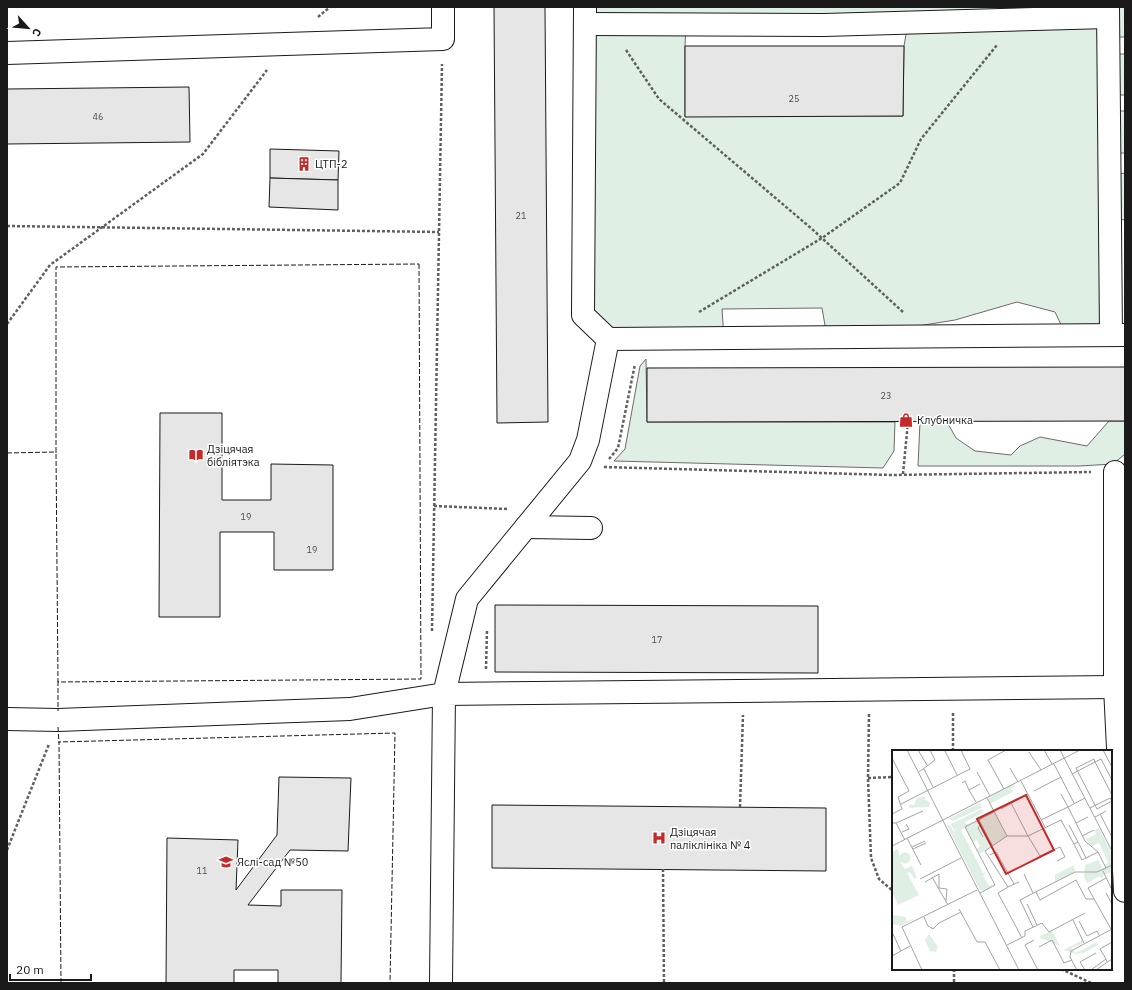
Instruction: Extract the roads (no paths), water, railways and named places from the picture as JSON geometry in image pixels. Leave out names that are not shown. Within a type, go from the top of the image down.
[{"type":"lane","points":[[7,53],[443,39],[443,7]]},
{"type":"lane","points":[[1108,12],[1118,335],[608,338],[583,315],[585,16],[609,25],[824,25],[1016,13],[1108,12]]},
{"type":"lane","points":[[441,983],[444,694],[466,599],[580,461],[588,440],[608,338]]},
{"type":"lane","points":[[1115,472],[1116,687],[1125,891]]},
{"type":"lane","points":[[526,527],[591,528]]},
{"type":"lane","points":[[7,720],[58,720],[350,709],[444,694],[1116,687]]},
{"type":"place","name":"ЦТП-2","points":[[304,164]]},
{"type":"place","name":"Клубничка","points":[[906,420]]},
{"type":"place","name":"Дзіцячая бібліятэка","points":[[196,455]]},
{"type":"place","name":"Дзіцячая паліклініка № 4","points":[[659,838]]},
{"type":"place","name":"Яслі-сад №50","points":[[226,862]]}]
